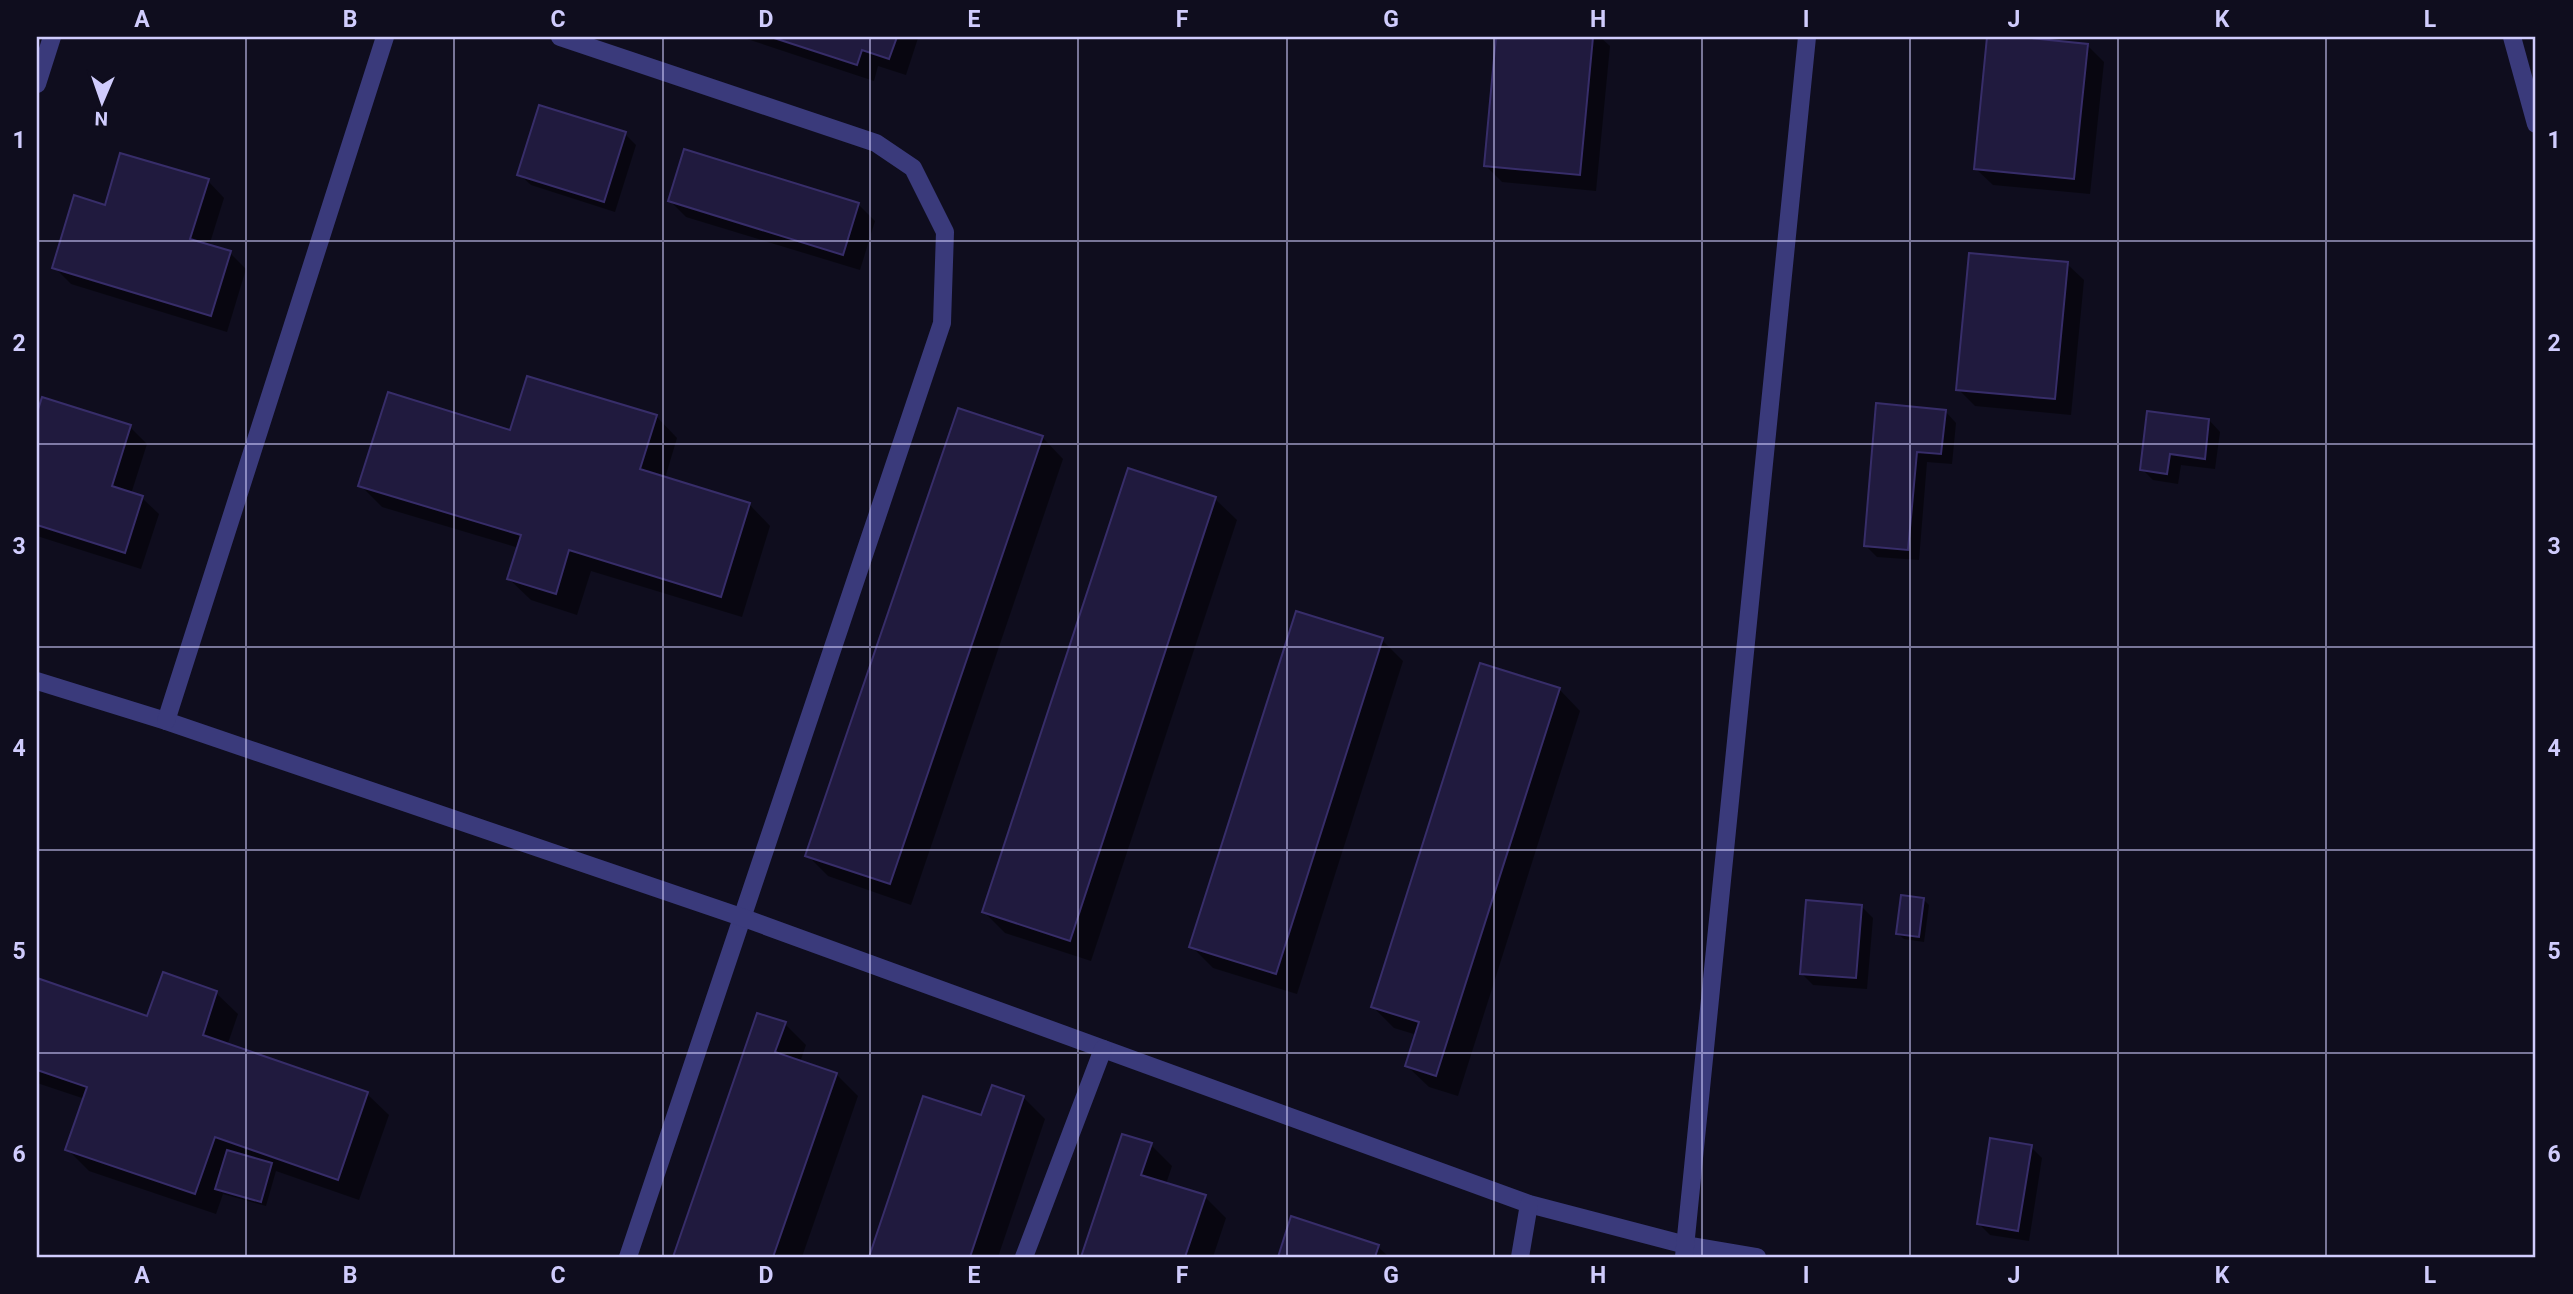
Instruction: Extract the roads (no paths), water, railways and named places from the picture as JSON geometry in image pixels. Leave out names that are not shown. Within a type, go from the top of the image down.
[{"type":"street","points":[[37,84],[52,37]]},
{"type":"street","points":[[166,721],[385,37]]},
{"type":"street","points":[[560,37],[876,143],[913,168],[945,232],[943,323],[628,1257]]},
{"type":"street","points":[[1685,1251],[1807,37]]},
{"type":"street","points":[[2512,37],[2536,124]]},
{"type":"street","points":[[37,681],[166,721],[744,918],[1529,1204],[1685,1251],[1757,1257]]},
{"type":"street","points":[[1024,1257],[1103,1049]]},
{"type":"street","points":[[1520,1257],[1529,1204]]}]
